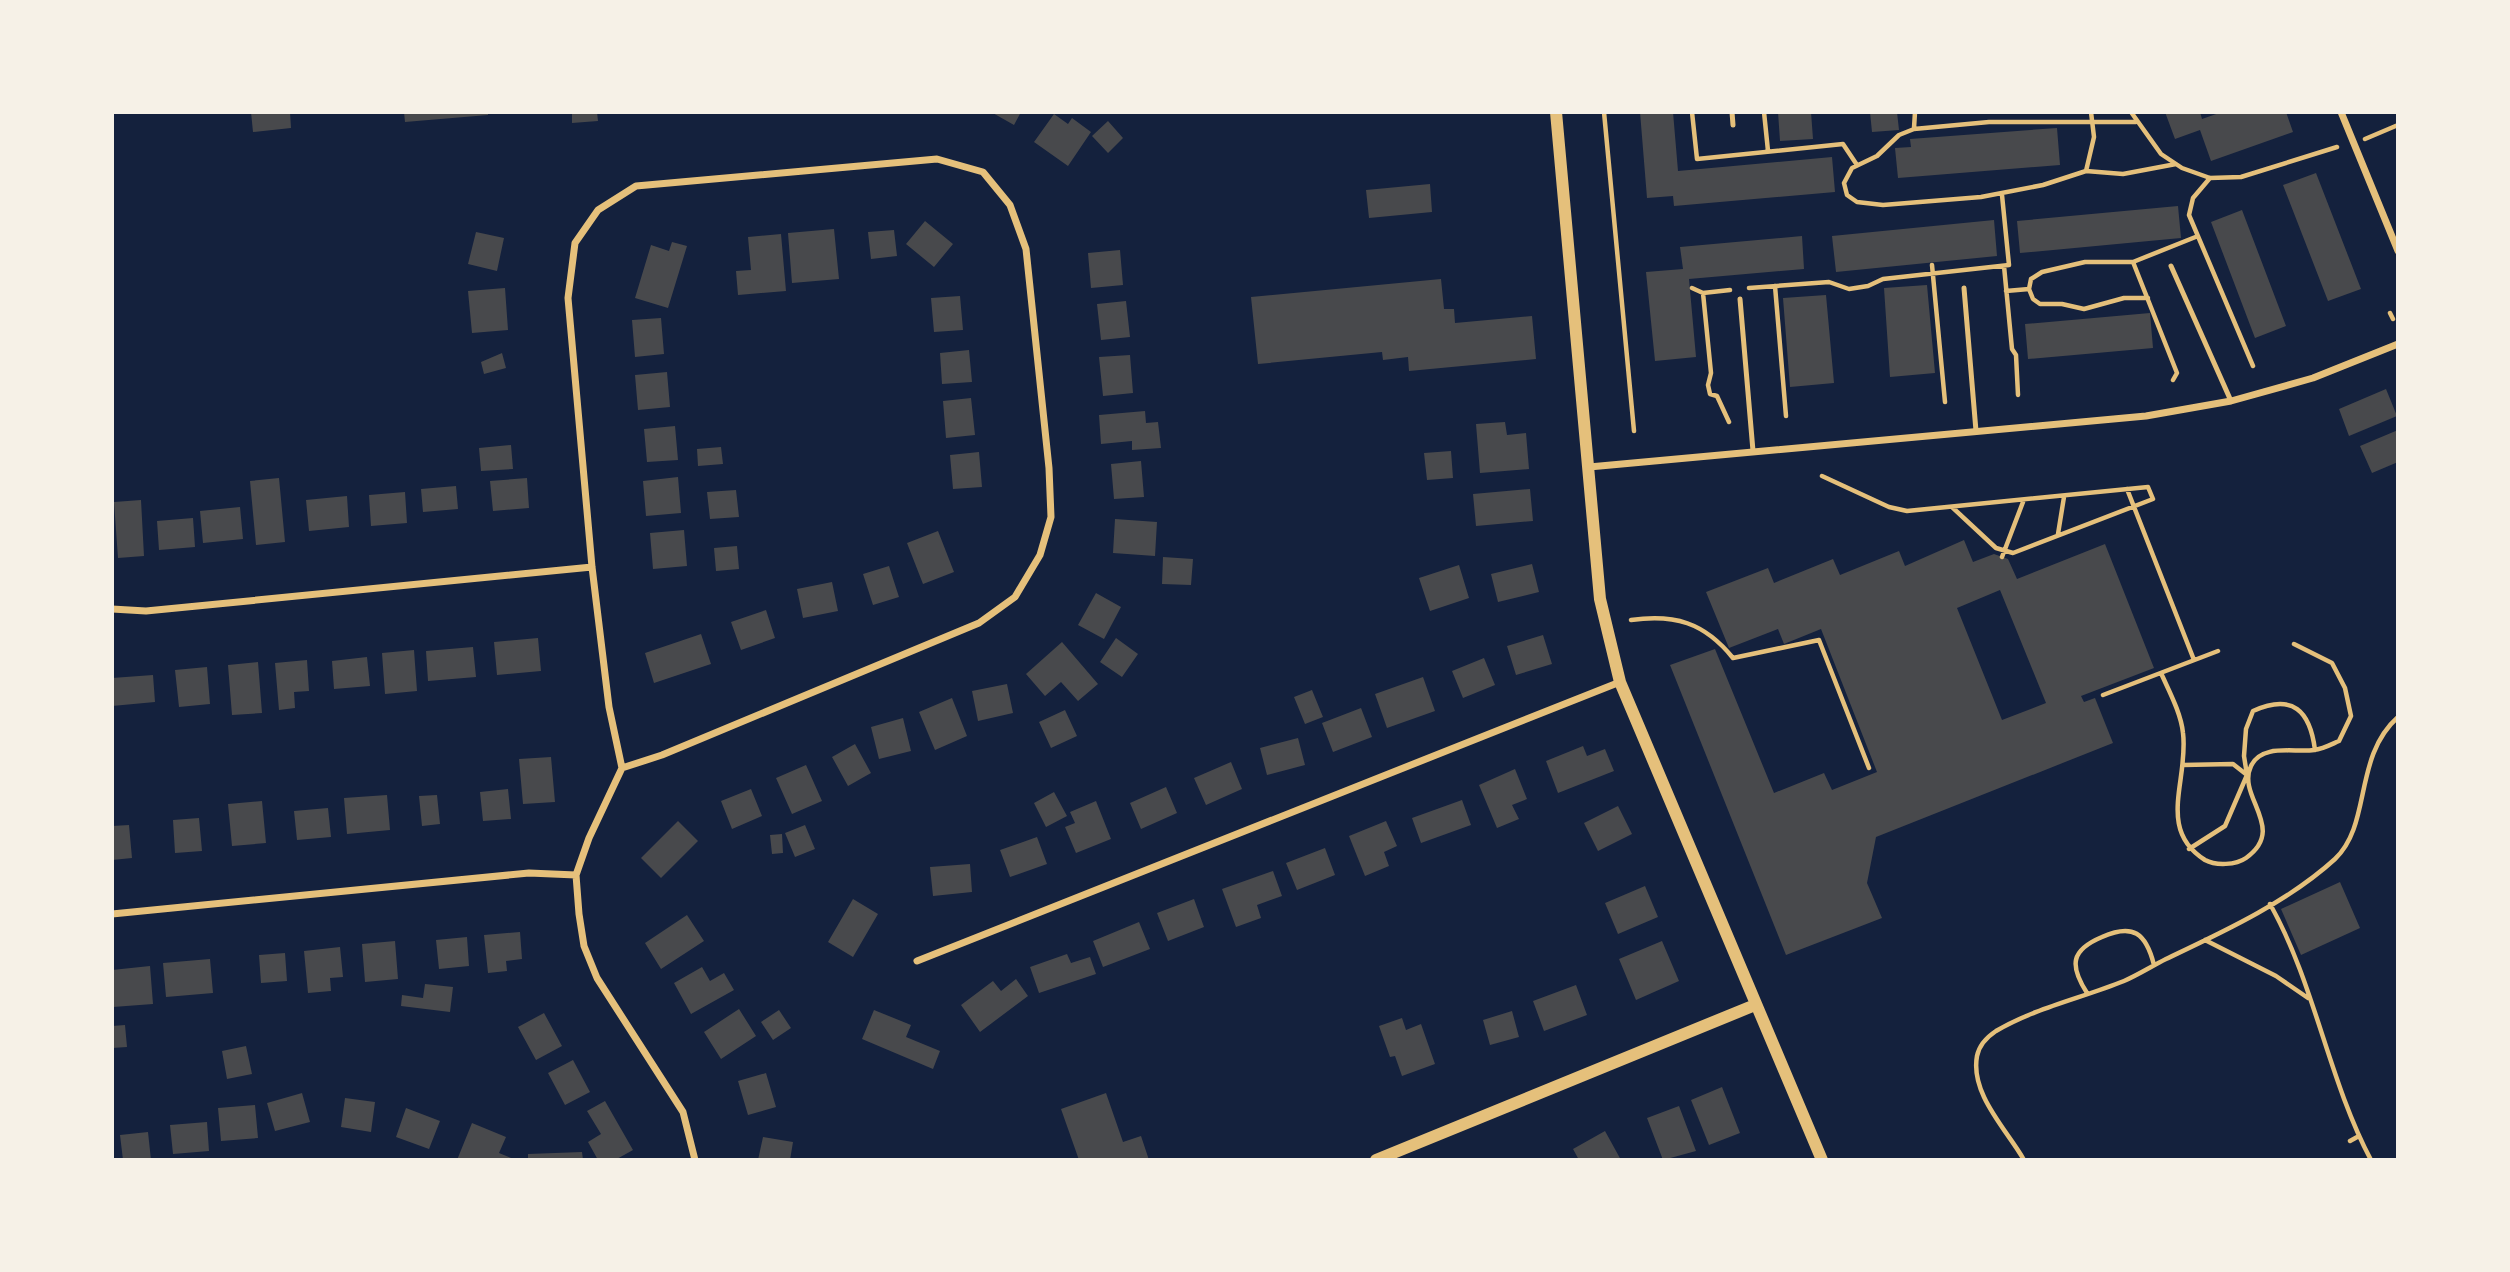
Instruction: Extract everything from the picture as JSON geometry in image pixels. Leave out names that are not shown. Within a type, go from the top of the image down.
[{"type":"street","points":[[1556,112],[1600,599],[1620,682],[1822,1160]]},
{"type":"street","points":[[2341,112],[2398,251]]},
{"type":"street","points":[[622,768],[662,755],[979,623],[1015,597],[1040,555],[1051,517],[1049,468],[1026,249],[1010,205],[983,172],[937,159],[636,186],[598,210],[575,243],[568,298],[592,567],[609,707],[622,768],[589,838],[576,875],[584,946],[597,978],[683,1112],[695,1160]]},
{"type":"street","points":[[1589,467],[2146,416],[2231,401],[2313,378],[2398,344]]},
{"type":"street","points":[[112,609],[146,611],[592,567]]},
{"type":"street","points":[[917,961],[1620,682]]},
{"type":"street","points":[[112,914],[529,873],[576,875]]},
{"type":"street","points":[[1377,1160],[1755,1005]]},
{"type":"lane","points":[[1732,112],[1733,125]]},
{"type":"lane","points":[[2171,266],[2231,401]]},
{"type":"lane","points":[[1964,288],[1976,431]]},
{"type":"lane","points":[[1740,299],[1753,451]]},
{"type":"path","points":[[1604,112],[1634,431]]},
{"type":"path","points":[[1692,112],[1697,159],[1843,144],[1857,165]]},
{"type":"path","points":[[1764,112],[1768,152]]},
{"type":"path","points":[[1914,129],[1915,112]]},
{"type":"path","points":[[2086,171],[2094,137],[2091,112]]},
{"type":"path","points":[[2131,112],[2161,154],[2176,164],[2210,178],[2241,177],[2337,147]]},
{"type":"path","points":[[2136,122],[1989,122],[1914,129],[1899,135],[1877,156],[1857,165],[1844,183],[1847,195],[1868,204],[2002,195],[2086,171],[2123,174],[2176,164]]},
{"type":"path","points":[[2365,139],[2398,125]]},
{"type":"path","points":[[2210,178],[2193,198],[2189,209],[2253,366]]},
{"type":"path","points":[[1692,288],[1703,293],[1829,282],[1849,289],[1868,286],[1883,279],[2009,265],[2002,195]]},
{"type":"path","points":[[2148,298],[2124,298],[2084,309],[2062,303],[2040,304],[2033,299],[2029,289],[2031,279],[2042,272],[2085,262],[2133,262],[2198,236]]},
{"type":"path","points":[[2133,262],[2177,373],[2173,380]]},
{"type":"path","points":[[1932,265],[1945,402]]},
{"type":"path","points":[[2004,266],[2012,349],[2016,355],[2018,395]]},
{"type":"path","points":[[1775,286],[1786,416]]},
{"type":"path","points":[[2006,291],[2029,289]]},
{"type":"path","points":[[1703,293],[1711,373],[1708,385],[1710,394],[1717,396],[1730,422]]},
{"type":"path","points":[[2390,313],[2393,319]]},
{"type":"path","points":[[1822,476],[1889,507],[1907,511],[1952,507],[2023,502],[2148,487],[2153,499],[2013,553],[1996,548],[1952,507]]},
{"type":"path","points":[[2127,489],[2194,660]]},
{"type":"path","points":[[2058,535],[2064,497]]},
{"type":"path","points":[[2002,557],[2023,502]]},
{"type":"path","points":[[1631,620],[1661,616],[1683,619],[1723,645],[1732,658],[1819,640],[1869,768]]},
{"type":"path","points":[[2189,849],[2225,826],[2252,762],[2264,754],[2284,749],[2315,750],[2339,741],[2351,716],[2345,688],[2332,663],[2294,644]]},
{"type":"path","points":[[2103,695],[2218,651]]},
{"type":"path","points":[[2161,673],[2183,732],[2178,826],[2189,849],[2211,863],[2229,864],[2245,860],[2261,844],[2263,825],[2247,775],[2244,756],[2246,729],[2253,711],[2267,705],[2281,704],[2301,710],[2312,726],[2315,750]]},
{"type":"path","points":[[2024,1160],[1983,1093],[1976,1068],[1977,1054],[1982,1043],[1994,1032],[2125,980],[2205,940],[2270,904],[2337,857],[2349,838],[2378,739],[2398,717]]},
{"type":"path","points":[[2183,765],[2233,764],[2247,775]]},
{"type":"path","points":[[2270,904],[2283,927],[2336,1080],[2371,1160]]},
{"type":"path","points":[[2087,993],[2075,970],[2076,955],[2086,944],[2118,930],[2140,935],[2151,951],[2154,965]]},
{"type":"path","points":[[2205,940],[2276,976],[2308,998]]},
{"type":"path","points":[[2350,1141],[2359,1136]]},
{"type":"building","points":[[251,112],[290,112],[291,128],[253,132]]},
{"type":"building","points":[[404,112],[488,112],[488,115],[405,122]]},
{"type":"building","points":[[572,112],[597,112],[598,121],[572,123]]},
{"type":"building","points":[[991,112],[1021,112],[1014,125]]},
{"type":"building","points":[[1640,112],[1673,112],[1678,171],[1832,157],[1835,192],[1674,206],[1673,196],[1647,198]]},
{"type":"building","points":[[1778,112],[1811,112],[1813,139],[1780,141]]},
{"type":"building","points":[[1870,112],[1897,112],[1899,130],[1872,132]]},
{"type":"building","points":[[2165,112],[2200,112],[2202,119],[2222,112],[2286,112],[2293,132],[2211,161],[2200,130],[2175,139]]},
{"type":"building","points":[[1054,114],[1068,124],[1072,118],[1091,132],[1068,166],[1034,142]]},
{"type":"building","points":[[1108,121],[1123,138],[1108,153],[1092,136]]},
{"type":"building","points":[[2057,128],[2060,165],[1898,178],[1895,148],[1911,147],[1910,139]]},
{"type":"building","points":[[2316,173],[2361,289],[2328,301],[2283,185]]},
{"type":"building","points":[[1430,184],[1432,212],[1369,218],[1366,190]]},
{"type":"building","points":[[2178,206],[2181,238],[2020,253],[2017,221]]},
{"type":"building","points":[[2242,210],[2286,326],[2255,338],[2211,222]]},
{"type":"building","points":[[1994,220],[1997,256],[1836,272],[1832,236]]},
{"type":"building","points":[[925,221],[953,244],[934,267],[906,244]]},
{"type":"building","points":[[834,229],[839,279],[792,283],[788,233]]},
{"type":"building","points":[[894,230],[897,256],[871,259],[868,232]]},
{"type":"building","points":[[476,232],[504,238],[497,271],[468,264]]},
{"type":"building","points":[[781,234],[786,291],[738,295],[736,271],[751,270],[748,237]]},
{"type":"building","points":[[1802,236],[1804,269],[1689,279],[1696,357],[1655,361],[1646,272],[1683,269],[1680,247]]},
{"type":"building","points":[[672,242],[687,246],[668,308],[635,298],[651,245],[669,251]]},
{"type":"building","points":[[1120,250],[1123,285],[1091,288],[1088,253]]},
{"type":"building","points":[[1441,279],[1444,309],[1454,309],[1455,323],[1532,316],[1536,359],[1409,371],[1408,357],[1383,360],[1382,352],[1258,364],[1251,297]]},
{"type":"building","points":[[1927,285],[1935,373],[1890,377],[1884,288]]},
{"type":"building","points":[[505,288],[508,330],[472,333],[468,291]]},
{"type":"building","points":[[1826,295],[1834,383],[1790,387],[1783,298]]},
{"type":"building","points":[[960,296],[963,330],[934,332],[931,298]]},
{"type":"building","points":[[1126,301],[1130,337],[1101,340],[1097,304]]},
{"type":"building","points":[[2150,313],[2153,348],[2028,359],[2025,324]]},
{"type":"building","points":[[661,318],[664,354],[635,357],[632,320]]},
{"type":"building","points":[[969,350],[972,382],[942,384],[940,353]]},
{"type":"building","points":[[502,353],[506,368],[484,374],[481,362]]},
{"type":"building","points":[[1130,355],[1133,393],[1103,396],[1099,357]]},
{"type":"building","points":[[667,372],[670,407],[638,410],[635,375]]},
{"type":"building","points":[[2386,389],[2397,416],[2349,436],[2339,409]]},
{"type":"building","points":[[971,398],[975,435],[946,438],[943,401]]},
{"type":"building","points":[[1145,411],[1146,423],[1158,422],[1161,448],[1132,450],[1132,441],[1101,444],[1099,415]]},
{"type":"building","points":[[1505,422],[1507,435],[1526,433],[1529,469],[1480,473],[1476,424]]},
{"type":"building","points":[[675,426],[678,460],[647,462],[644,429]]},
{"type":"building","points":[[2398,430],[2398,462],[2372,473],[2360,446]]},
{"type":"building","points":[[511,445],[513,469],[481,471],[479,448]]},
{"type":"building","points":[[721,447],[723,464],[698,466],[697,449]]},
{"type":"building","points":[[1451,451],[1453,478],[1427,480],[1424,453]]},
{"type":"building","points":[[979,452],[982,487],[953,489],[950,455]]},
{"type":"building","points":[[1141,461],[1144,497],[1114,499],[1111,464]]},
{"type":"building","points":[[678,477],[681,513],[646,516],[643,481]]},
{"type":"building","points":[[279,478],[285,542],[256,545],[250,481]]},
{"type":"building","points":[[527,478],[529,508],[493,511],[490,481]]},
{"type":"building","points":[[456,486],[458,509],[423,512],[421,489]]},
{"type":"building","points":[[1530,489],[1533,521],[1476,526],[1473,494]]},
{"type":"building","points":[[736,490],[739,517],[710,519],[707,492]]},
{"type":"building","points":[[405,492],[407,523],[371,526],[369,495]]},
{"type":"building","points":[[347,496],[349,527],[309,531],[306,500]]},
{"type":"building","points":[[141,500],[144,556],[118,558],[114,502]]},
{"type":"building","points":[[240,507],[243,539],[203,543],[200,511]]},
{"type":"building","points":[[193,518],[195,547],[159,550],[157,521]]},
{"type":"building","points":[[1115,519],[1157,522],[1155,556],[1113,553]]},
{"type":"building","points":[[684,530],[687,566],[653,569],[650,533]]},
{"type":"building","points":[[938,531],[954,572],[923,584],[907,543]]},
{"type":"building","points":[[1964,540],[1973,562],[1994,554],[2008,559],[2017,579],[2105,544],[2154,668],[2081,696],[2084,702],[2095,698],[2113,743],[1876,837],[1867,883],[1882,918],[1786,955],[1670,665],[1715,649],[1774,793],[1824,773],[1832,790],[1877,772],[1821,629],[1784,644],[1778,629],[1729,648],[1706,592],[1768,568],[1774,583],[1833,559],[1840,575],[1899,551],[1905,566]],"holes":[[[2000,590],[2046,703],[2002,720],[1957,608]]]},
{"type":"building","points":[[737,546],[739,569],[716,571],[714,548]]},
{"type":"building","points":[[1163,557],[1193,559],[1191,585],[1162,584]]},
{"type":"building","points":[[1532,564],[1539,592],[1498,602],[1491,574]]},
{"type":"building","points":[[1459,565],[1469,598],[1430,611],[1419,578]]},
{"type":"building","points":[[889,566],[899,597],[873,605],[863,574]]},
{"type":"building","points":[[832,582],[838,611],[803,618],[797,589]]},
{"type":"building","points":[[1096,593],[1121,607],[1104,639],[1078,625]]},
{"type":"building","points":[[766,610],[775,638],[741,650],[731,622]]},
{"type":"building","points":[[701,634],[711,664],[654,683],[645,653]]},
{"type":"building","points":[[1543,635],[1552,664],[1516,675],[1507,646]]},
{"type":"building","points":[[538,638],[541,671],[497,675],[494,642]]},
{"type":"building","points":[[1116,638],[1138,654],[1122,677],[1100,662]]},
{"type":"building","points":[[1062,642],[1098,684],[1078,701],[1061,682],[1045,696],[1026,674]]},
{"type":"building","points":[[473,647],[476,677],[428,681],[426,651]]},
{"type":"building","points":[[414,650],[417,691],[385,694],[382,653]]},
{"type":"building","points":[[367,657],[370,686],[334,689],[332,661]]},
{"type":"building","points":[[1484,658],[1495,685],[1463,698],[1452,671]]},
{"type":"building","points":[[307,660],[309,691],[294,692],[295,708],[279,710],[275,663]]},
{"type":"building","points":[[258,662],[262,713],[232,715],[228,665]]},
{"type":"building","points":[[207,667],[210,704],[179,707],[175,670]]},
{"type":"building","points":[[153,675],[155,702],[112,706],[112,678]]},
{"type":"building","points":[[1423,677],[1435,711],[1387,728],[1375,694]]},
{"type":"building","points":[[1007,684],[1013,713],[978,721],[972,691]]},
{"type":"building","points":[[1312,690],[1323,717],[1305,724],[1294,697]]},
{"type":"building","points":[[952,698],[967,736],[935,750],[919,712]]},
{"type":"building","points":[[1361,708],[1372,737],[1333,752],[1322,723]]},
{"type":"building","points":[[1065,710],[1077,736],[1051,748],[1039,722]]},
{"type":"building","points":[[903,718],[911,751],[879,759],[871,727]]},
{"type":"building","points":[[1298,738],[1305,765],[1267,775],[1260,748]]},
{"type":"building","points":[[855,744],[871,773],[848,786],[832,757]]},
{"type":"building","points":[[1583,746],[1587,756],[1605,749],[1614,771],[1558,793],[1546,761]]},
{"type":"building","points":[[551,757],[555,802],[523,804],[519,759]]},
{"type":"building","points":[[1231,762],[1242,789],[1206,805],[1194,778]]},
{"type":"building","points":[[806,765],[822,801],[792,814],[776,778]]},
{"type":"building","points":[[1515,769],[1527,799],[1512,805],[1519,819],[1497,828],[1479,785]]},
{"type":"building","points":[[1166,787],[1177,813],[1141,829],[1130,803]]},
{"type":"building","points":[[508,789],[511,819],[483,821],[480,792]]},
{"type":"building","points":[[751,789],[762,816],[732,829],[721,801]]},
{"type":"building","points":[[1054,792],[1067,816],[1046,827],[1034,803]]},
{"type":"building","points":[[387,795],[390,830],[347,834],[344,798]]},
{"type":"building","points":[[437,795],[440,824],[422,826],[419,796]]},
{"type":"building","points":[[1462,800],[1471,825],[1421,843],[1412,818]]},
{"type":"building","points":[[262,801],[266,843],[232,846],[228,804]]},
{"type":"building","points":[[1096,801],[1111,839],[1076,853],[1065,827],[1075,823],[1070,812]]},
{"type":"building","points":[[1618,806],[1632,834],[1598,851],[1584,823]]},
{"type":"building","points":[[328,808],[331,837],[297,840],[294,811]]},
{"type":"building","points":[[199,818],[202,851],[175,853],[173,820]]},
{"type":"building","points":[[678,821],[698,841],[661,878],[641,858]]},
{"type":"building","points":[[1386,821],[1397,846],[1384,852],[1389,866],[1365,876],[1349,836]]},
{"type":"building","points":[[129,825],[132,858],[112,860],[112,826]]},
{"type":"building","points":[[805,825],[815,849],[795,857],[785,833]]},
{"type":"building","points":[[782,834],[783,853],[772,854],[770,835]]},
{"type":"building","points":[[1037,837],[1047,864],[1010,877],[1000,850]]},
{"type":"building","points":[[1325,848],[1335,875],[1297,890],[1286,863]]},
{"type":"building","points":[[970,864],[972,892],[933,896],[930,867]]},
{"type":"building","points":[[1273,871],[1282,896],[1257,905],[1261,918],[1236,927],[1222,889]]},
{"type":"building","points":[[2340,882],[2360,928],[2301,955],[2281,909]]},
{"type":"building","points":[[1645,886],[1658,917],[1618,934],[1605,903]]},
{"type":"building","points":[[853,899],[878,914],[853,957],[828,942]]},
{"type":"building","points":[[1194,899],[1204,927],[1168,941],[1157,913]]},
{"type":"building","points":[[687,915],[704,941],[661,969],[645,943]]},
{"type":"building","points":[[1139,922],[1150,949],[1103,967],[1093,941]]},
{"type":"building","points":[[520,932],[522,959],[506,961],[507,971],[488,973],[484,935]]},
{"type":"building","points":[[467,937],[469,966],[439,969],[436,940]]},
{"type":"building","points":[[395,941],[398,979],[365,982],[362,944]]},
{"type":"building","points":[[1662,941],[1679,981],[1636,1000],[1619,959]]},
{"type":"building","points":[[340,947],[343,977],[330,978],[331,991],[308,993],[304,951]]},
{"type":"building","points":[[285,953],[287,981],[261,983],[259,955]]},
{"type":"building","points":[[1067,954],[1071,963],[1090,957],[1096,974],[1039,993],[1030,967]]},
{"type":"building","points":[[210,959],[213,993],[166,997],[163,963]]},
{"type":"building","points":[[150,966],[153,1004],[113,1007],[112,970]]},
{"type":"building","points":[[702,967],[710,981],[724,973],[734,990],[691,1014],[674,983]]},
{"type":"building","points":[[1016,979],[1028,996],[980,1032],[961,1005],[993,981],[1001,991]]},
{"type":"building","points":[[425,984],[453,987],[450,1012],[401,1006],[402,995],[423,998]]},
{"type":"building","points":[[1576,985],[1587,1015],[1544,1031],[1533,1001]]},
{"type":"building","points":[[739,1009],[756,1036],[721,1059],[704,1032]]},
{"type":"building","points":[[779,1010],[791,1028],[773,1040],[761,1022]]},
{"type":"building","points":[[874,1010],[911,1025],[906,1037],[940,1051],[933,1069],[862,1039]]},
{"type":"building","points":[[1512,1011],[1519,1037],[1490,1045],[1483,1020]]},
{"type":"building","points":[[544,1013],[562,1046],[536,1060],[518,1027]]},
{"type":"building","points":[[1402,1018],[1406,1030],[1421,1024],[1435,1064],[1402,1076],[1395,1056],[1390,1057],[1379,1026]]},
{"type":"building","points":[[125,1025],[127,1047],[112,1048],[112,1026]]},
{"type":"building","points":[[246,1046],[252,1074],[227,1079],[222,1051]]},
{"type":"building","points":[[573,1060],[590,1092],[565,1105],[548,1073]]},
{"type":"building","points":[[766,1073],[776,1107],[748,1115],[738,1081]]},
{"type":"building","points":[[1722,1087],[1740,1133],[1709,1145],[1691,1100]]},
{"type":"building","points":[[302,1093],[310,1122],[275,1131],[267,1103]]},
{"type":"building","points":[[1106,1093],[1123,1142],[1141,1136],[1149,1160],[1079,1160],[1061,1109]]},
{"type":"building","points":[[345,1098],[375,1102],[371,1132],[341,1127]]},
{"type":"building","points":[[605,1101],[633,1150],[615,1160],[598,1160],[588,1142],[601,1134],[587,1111]]},
{"type":"building","points":[[255,1105],[258,1138],[221,1141],[218,1108]]},
{"type":"building","points":[[1679,1106],[1696,1151],[1663,1160],[1647,1118]]},
{"type":"building","points":[[406,1108],[440,1121],[429,1149],[396,1137]]},
{"type":"building","points":[[207,1122],[209,1151],[173,1154],[170,1125]]},
{"type":"building","points":[[472,1123],[506,1137],[499,1153],[516,1160],[457,1160]]},
{"type":"building","points":[[1605,1131],[1621,1160],[1579,1160],[1573,1149]]},
{"type":"building","points":[[148,1132],[151,1160],[123,1160],[120,1135]]},
{"type":"building","points":[[763,1137],[793,1142],[790,1160],[758,1160]]},
{"type":"building","points":[[582,1152],[583,1160],[528,1160],[528,1154]]}]
